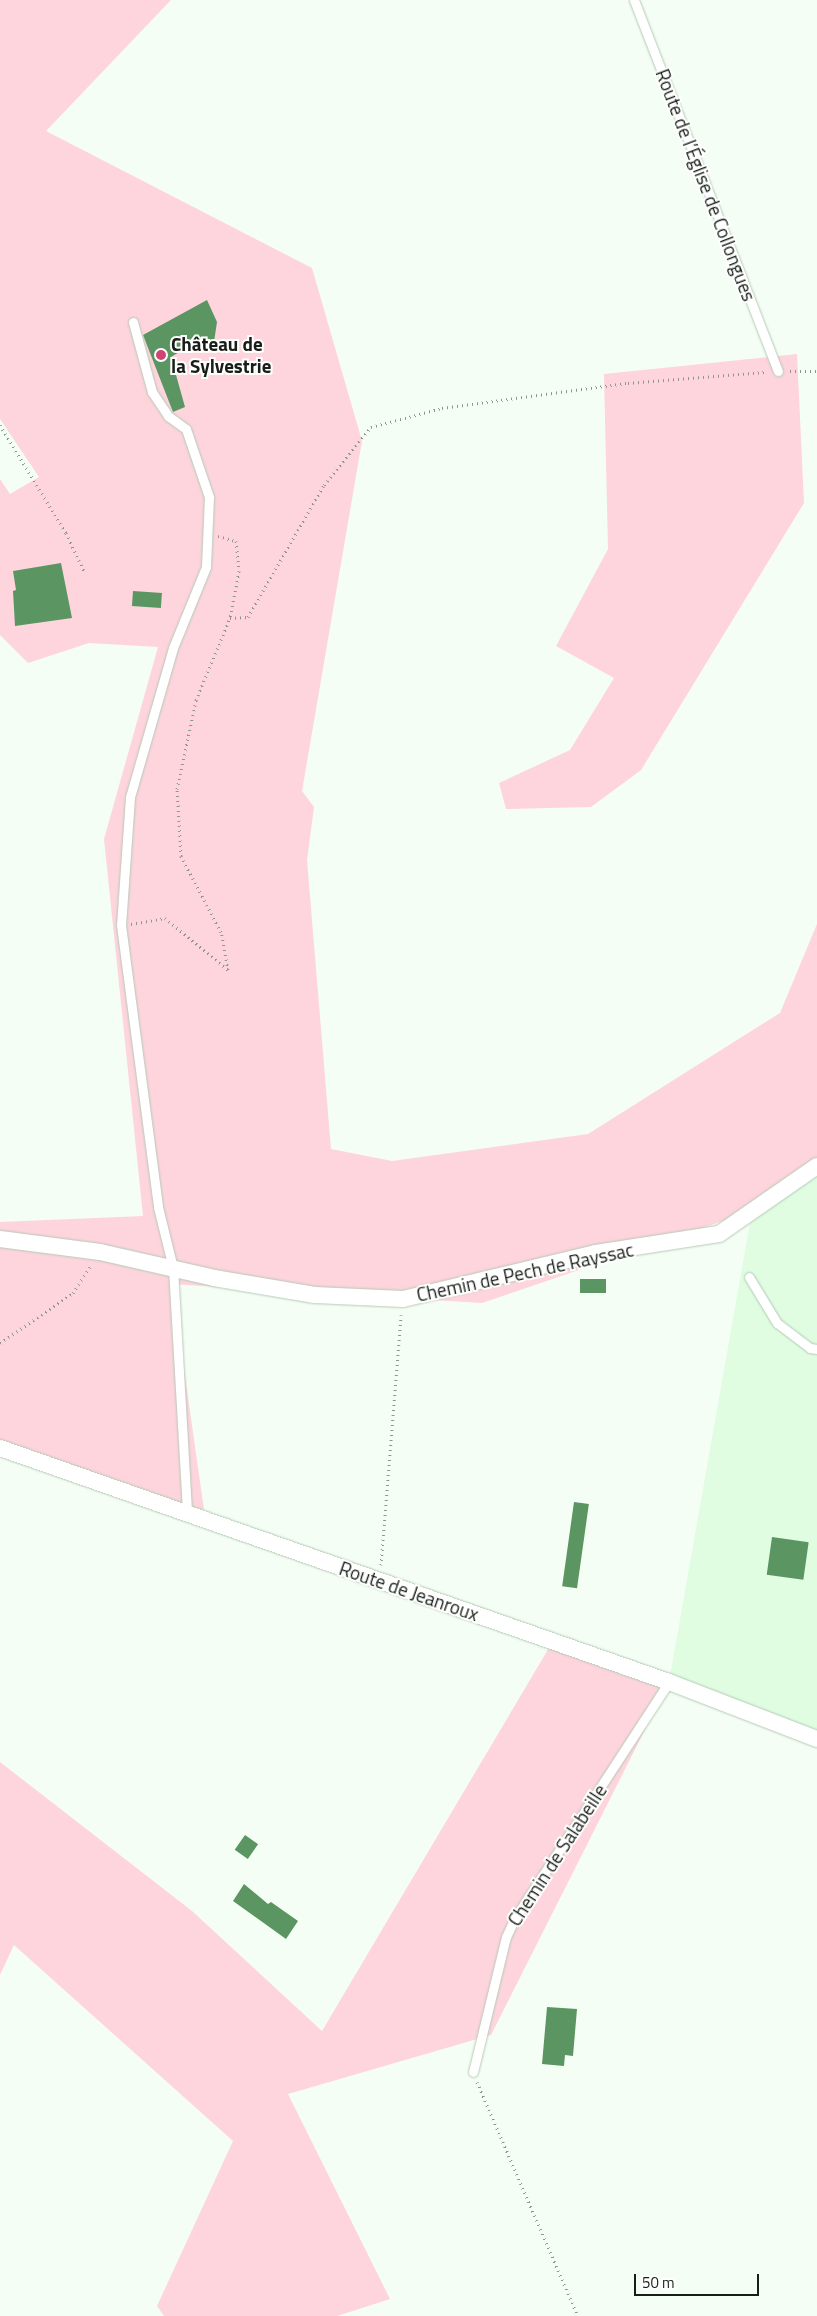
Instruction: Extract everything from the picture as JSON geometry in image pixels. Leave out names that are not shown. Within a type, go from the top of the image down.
[{"type":"street","name":"Chemin de Pech de Rayssac","points":[[402,1300],[596,1253],[719,1234],[817,1166]]},
{"type":"street","points":[[0,1239],[100,1252],[316,1295],[402,1300]]},
{"type":"street","name":"Route de Jeanroux","points":[[0,1448],[669,1682],[817,1738]]},
{"type":"lane","name":"Route de l’Église de Collongues","points":[[634,0],[778,371]]},
{"type":"lane","points":[[133,322],[152,392],[168,416],[186,429],[197,453],[209,497],[206,567],[173,648],[130,797],[120,925],[158,1207],[173,1268],[187,1512]]},
{"type":"lane","points":[[749,1277],[777,1323],[810,1348],[817,1350]]},
{"type":"lane","name":"Chemin de Salabeille","points":[[473,2072],[506,1937],[515,1918],[669,1682]]},
{"type":"path","points":[[230,618],[248,617],[324,485],[371,427],[442,408],[628,383],[778,371],[817,371]]},
{"type":"path","points":[[0,425],[66,533],[84,571]]},
{"type":"path","points":[[120,925],[165,918],[202,952],[228,970],[221,932],[181,856],[177,789],[196,700],[230,618],[239,571],[236,541],[208,534]]},
{"type":"path","points":[[0,1343],[73,1293],[100,1252]]},
{"type":"path","name":"Chemin de Pech de Rayssac","points":[[380,1581],[402,1300]]},
{"type":"path","points":[[473,2072],[578,2316]]},
{"type":"shaded area","points":[[0,0],[171,0],[46,131],[312,268],[362,441],[302,791],[314,807],[307,860],[331,1149],[392,1161],[588,1134],[780,1013],[817,924],[817,1166],[752,1211],[482,1303],[172,1284],[204,1510],[0,1448],[0,1222],[143,1216],[104,839],[158,647],[89,643],[28,663],[0,635],[0,479],[10,494],[39,477],[0,419]]},
{"type":"shaded area","points":[[797,354],[804,503],[641,770],[591,807],[506,809],[499,783],[570,750],[614,678],[556,646],[608,549],[604,374]]},
{"type":"shaded area","points":[[817,1166],[817,1739],[669,1682],[752,1211]]},
{"type":"shaded area","points":[[556,1636],[669,1682],[491,2035],[288,2094],[390,2299],[337,2316],[164,2316],[157,2306],[233,2141],[14,1945],[0,1975],[0,1762],[192,1911],[322,2031]]},
{"type":"building","name":"Château de la Sylvestrie","points":[[207,300],[217,322],[214,342],[196,342],[171,357],[185,407],[173,412],[143,335]]},
{"type":"building","points":[[61,563],[72,618],[15,626],[13,591],[16,590],[13,571]]},
{"type":"building","points":[[133,591],[162,593],[161,608],[132,606]]},
{"type":"building","points":[[580,1279],[606,1279],[606,1293],[580,1293]]},
{"type":"building","points":[[574,1502],[589,1504],[577,1588],[562,1586]]},
{"type":"building","points":[[772,1537],[809,1542],[803,1580],[767,1575]]},
{"type":"building","points":[[245,1835],[258,1844],[248,1859],[235,1850]]},
{"type":"building","points":[[244,1884],[268,1904],[271,1902],[298,1921],[286,1939],[233,1901]]},
{"type":"building","points":[[547,2007],[577,2009],[573,2056],[565,2055],[564,2066],[542,2064]]},
{"type":"place","name":"Château de la Sylvestrie","points":[[161,355]]}]
